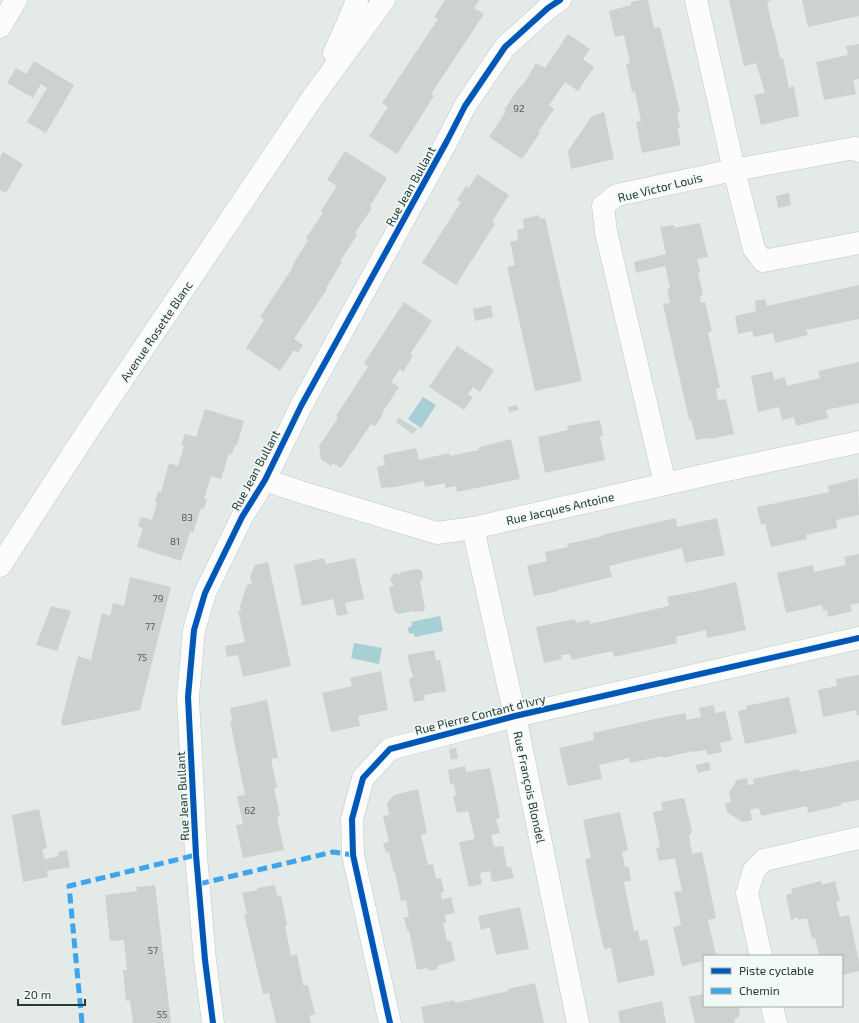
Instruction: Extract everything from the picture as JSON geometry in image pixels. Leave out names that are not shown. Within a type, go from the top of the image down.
[{"type":"street","points":[[0,27],[16,0]]},
{"type":"street","name":"Avenue Rosette Blanc","points":[[313,98],[357,0]]},
{"type":"street","name":"Avenue Rosette Blanc","points":[[0,566],[89,429],[313,98],[384,0]]},
{"type":"street","name":"Rue Jean Bullant","points":[[214,1023],[205,960],[196,855],[188,697],[194,630],[209,586],[242,516],[265,480],[301,406],[465,106],[505,47],[548,8],[560,0]]},
{"type":"street","points":[[696,0],[734,170],[754,249],[763,261],[859,243]]},
{"type":"street","points":[[734,170],[855,148],[859,151]]},
{"type":"street","name":"Rue Victor Louis","points":[[665,484],[606,232],[603,206],[617,195],[734,170]]},
{"type":"street","name":"Rue Jacques Antoine","points":[[265,480],[437,533],[473,528],[727,470],[859,442]]},
{"type":"street","name":"Rue François Blondel","points":[[473,528],[515,716],[578,1023]]},
{"type":"street","name":"Rue Pierre Contant d'Ivry","points":[[390,1023],[353,855],[352,819],[363,778],[390,749],[515,716],[859,638]]},
{"type":"street","points":[[761,955],[747,893],[754,870],[764,860],[859,838]]},
{"type":"street","points":[[772,1007],[776,1023]]},
{"type":"water","points":[[423,397],[436,405],[421,428],[408,419]]},
{"type":"water","points":[[440,616],[443,631],[415,637],[413,633],[409,634],[408,628],[412,626],[411,622]]},
{"type":"water","points":[[354,643],[382,648],[379,664],[351,658]]},
{"type":"building","points":[[445,0],[479,0],[474,8],[484,14],[431,94],[434,96],[397,154],[369,136],[388,107],[382,103],[438,19],[434,17]]},
{"type":"building","points":[[648,0],[654,28],[660,27],[680,112],[677,113],[680,128],[677,128],[681,145],[642,153],[636,122],[641,121],[635,91],[632,92],[626,64],[630,63],[624,35],[615,37],[609,11],[631,5],[631,2]]},
{"type":"building","points":[[729,0],[771,1],[767,2],[773,30],[780,58],[783,58],[789,88],[794,86],[799,116],[761,125],[754,95],[765,93],[756,63],[744,66]]},
{"type":"building","points":[[802,0],[859,0],[859,16],[808,27]]},
{"type":"building","points":[[568,34],[590,49],[583,59],[594,67],[578,91],[565,82],[549,105],[554,109],[522,159],[489,137],[506,111],[504,110],[520,86],[522,87],[536,63],[545,68]]},
{"type":"building","points":[[859,44],[859,79],[853,80],[856,94],[824,100],[816,62],[848,55],[846,46]]},
{"type":"building","points":[[34,61],[74,85],[46,133],[27,122],[47,88],[41,84],[33,98],[7,83],[16,68],[26,74]]},
{"type":"building","points":[[604,112],[614,159],[571,169],[568,151],[592,116]]},
{"type":"building","points":[[345,151],[387,178],[370,206],[372,208],[355,233],[357,235],[340,261],[342,262],[326,288],[327,289],[294,339],[303,345],[298,353],[294,350],[280,371],[246,348],[264,320],[260,317],[293,267],[292,266],[308,240],[306,238],[323,213],[321,211],[337,186],[327,180]]},
{"type":"building","points":[[3,152],[23,164],[6,193],[0,190],[0,158]]},
{"type":"building","points":[[477,174],[509,195],[492,222],[495,224],[456,285],[422,263],[461,202],[457,200],[466,186],[469,188]]},
{"type":"building","points":[[789,193],[791,205],[778,208],[776,196]]},
{"type":"building","points":[[539,215],[540,219],[545,218],[582,381],[535,391],[507,267],[515,265],[510,242],[518,240],[517,230],[524,228],[523,219]]},
{"type":"building","points":[[700,223],[708,257],[697,259],[700,272],[698,273],[703,295],[700,296],[701,303],[705,302],[712,331],[708,332],[720,388],[716,389],[718,400],[726,399],[734,434],[696,440],[691,419],[689,420],[663,304],[670,303],[667,289],[670,288],[665,266],[636,273],[634,262],[666,254],[660,227],[674,225],[674,228]]},
{"type":"building","points":[[859,285],[859,319],[806,330],[808,335],[775,343],[773,333],[754,337],[752,331],[738,334],[735,316],[756,311],[755,301],[765,299],[767,306]]},
{"type":"building","points":[[404,302],[432,321],[410,354],[413,356],[403,372],[400,369],[391,382],[399,387],[375,426],[371,424],[341,468],[333,463],[331,466],[321,459],[319,446],[338,418],[336,416],[368,367],[364,363]]},
{"type":"building","points":[[491,305],[493,317],[475,321],[473,309]]},
{"type":"building","points":[[457,346],[494,370],[480,392],[473,387],[468,394],[473,397],[464,410],[429,387]]},
{"type":"building","points":[[859,362],[859,403],[826,410],[828,418],[796,426],[794,417],[782,420],[779,407],[758,412],[751,376],[772,371],[774,380],[785,377],[787,386],[820,378],[818,371]]},
{"type":"building","points":[[517,405],[518,410],[509,412],[508,407]]},
{"type":"building","points":[[205,409],[244,421],[237,445],[235,445],[232,454],[229,453],[221,479],[211,476],[204,499],[207,499],[204,509],[201,508],[193,533],[190,532],[181,561],[137,547],[143,528],[138,526],[141,517],[152,520],[157,503],[155,502],[158,491],[161,492],[169,463],[178,466],[184,446],[181,445],[185,434],[196,437]]},
{"type":"building","points":[[399,418],[417,429],[413,434],[396,422]]},
{"type":"building","points":[[600,420],[603,436],[600,437],[605,460],[545,473],[538,437],[568,430],[567,426]]},
{"type":"building","points":[[511,439],[520,479],[457,492],[456,486],[445,488],[445,483],[425,487],[424,481],[390,488],[381,488],[377,467],[385,465],[383,455],[416,448],[419,460],[449,453],[450,456],[479,450],[479,447]]},
{"type":"building","points":[[858,478],[859,515],[836,520],[837,528],[806,535],[807,539],[771,547],[765,524],[761,525],[757,507],[829,492],[828,486]]},
{"type":"building","points":[[676,518],[677,527],[717,518],[725,555],[685,563],[682,548],[609,566],[612,577],[534,596],[527,566],[547,561],[545,552],[568,547],[567,544]]},
{"type":"building","points":[[859,554],[859,603],[850,605],[852,611],[828,617],[827,610],[823,611],[822,605],[786,613],[777,573],[813,565],[814,572],[846,565],[844,557]]},
{"type":"building","points":[[324,558],[326,564],[355,558],[364,599],[345,603],[348,614],[337,616],[333,599],[302,606],[294,565]]},
{"type":"building","points":[[268,562],[291,666],[243,677],[238,655],[227,657],[225,646],[245,642],[238,611],[241,611],[240,606],[247,585],[252,583],[250,577],[255,565]]},
{"type":"building","points":[[418,569],[422,571],[423,578],[420,581],[425,608],[424,611],[413,611],[399,614],[394,611],[389,587],[394,585],[390,580],[392,575],[397,573],[400,575],[401,572]]},
{"type":"building","points":[[130,577],[171,587],[140,710],[63,726],[61,722],[78,656],[91,660],[102,613],[110,616],[113,603],[124,606]]},
{"type":"building","points":[[736,582],[746,630],[707,638],[706,630],[676,637],[677,643],[614,657],[612,651],[572,660],[570,654],[561,655],[562,659],[544,663],[536,627],[575,619],[576,623],[589,620],[590,624],[669,606],[667,597]]},
{"type":"building","points":[[51,606],[71,611],[57,651],[36,645]]},
{"type":"building","points":[[434,650],[436,661],[440,660],[446,691],[424,695],[425,700],[414,702],[409,679],[413,677],[407,655]]},
{"type":"building","points":[[381,671],[388,710],[358,716],[360,726],[331,732],[322,693],[352,686],[350,678]]},
{"type":"building","points":[[859,675],[859,715],[857,716],[856,710],[823,717],[818,690],[837,686],[836,679]]},
{"type":"building","points":[[789,697],[797,733],[745,744],[738,711],[747,709],[746,706]]},
{"type":"building","points":[[267,700],[278,758],[271,759],[277,788],[274,788],[280,816],[277,817],[284,850],[243,858],[236,825],[243,824],[237,796],[245,795],[230,721],[232,721],[230,708]]},
{"type":"building","points":[[714,705],[715,713],[725,711],[732,740],[720,743],[722,752],[708,755],[706,750],[693,751],[663,758],[663,756],[630,763],[629,758],[599,765],[602,779],[568,786],[559,748],[594,740],[593,733],[655,719],[685,713],[687,720],[701,717],[699,708]]},
{"type":"building","points":[[456,748],[458,758],[451,760],[449,749]]},
{"type":"building","points":[[859,760],[859,800],[841,803],[842,805],[808,813],[807,806],[761,816],[759,808],[750,810],[752,820],[742,822],[727,812],[725,803],[731,802],[729,792],[737,780],[747,778],[748,785],[754,784],[753,779],[799,769],[800,772]]},
{"type":"building","points":[[709,762],[711,770],[698,773],[696,765]]},
{"type":"building","points":[[465,766],[466,772],[490,768],[500,818],[496,819],[500,833],[491,835],[494,847],[503,846],[507,867],[511,867],[514,878],[492,882],[490,871],[480,873],[482,884],[469,887],[459,842],[475,839],[468,811],[457,813],[453,796],[456,795],[454,784],[450,784],[448,770]]},
{"type":"building","points":[[418,789],[427,833],[421,835],[428,865],[433,864],[436,879],[441,878],[444,892],[441,893],[442,900],[451,897],[455,913],[445,915],[446,923],[443,923],[447,941],[451,941],[455,961],[439,965],[437,969],[430,971],[427,968],[417,970],[409,930],[407,931],[404,917],[409,917],[406,900],[401,901],[389,852],[386,853],[383,843],[389,842],[383,816],[389,815],[387,803],[394,795]]},
{"type":"building","points":[[684,798],[692,831],[689,835],[692,854],[702,852],[716,918],[708,920],[716,955],[703,955],[703,961],[682,966],[673,927],[681,925],[674,892],[682,891],[675,858],[659,861],[656,848],[660,847],[653,812],[663,810],[661,802]]},
{"type":"building","points":[[39,809],[47,848],[42,850],[45,859],[59,856],[58,852],[67,850],[70,867],[47,871],[48,877],[23,882],[12,815]]},
{"type":"building","points":[[620,812],[628,850],[622,852],[625,867],[629,867],[631,881],[624,882],[634,931],[638,930],[640,941],[647,939],[655,975],[618,983],[611,948],[604,949],[597,919],[585,859],[591,858],[583,820]]},
{"type":"building","points":[[821,881],[822,885],[835,881],[840,901],[836,902],[840,917],[849,915],[859,962],[859,971],[843,975],[843,955],[819,955],[815,938],[812,939],[807,918],[798,920],[798,917],[791,920],[786,895],[792,893],[791,889]]},
{"type":"building","points":[[155,885],[171,1023],[133,1023],[130,1000],[126,1001],[123,970],[127,970],[124,940],[110,941],[105,895],[137,891],[136,887]]},
{"type":"building","points":[[275,885],[277,896],[281,895],[291,956],[297,954],[303,985],[308,985],[315,1014],[309,1016],[311,1023],[276,1023],[269,993],[263,994],[244,914],[247,914],[242,893],[258,890],[257,888]]},
{"type":"building","points":[[520,907],[529,949],[496,955],[490,927],[481,930],[478,916]]},
{"type":"building","points":[[535,983],[544,1023],[424,1023],[421,1007],[454,1000],[455,1003],[508,991],[508,989]]},
{"type":"building","points":[[703,994],[703,1007],[739,1007],[740,1009],[739,1016],[734,1020],[735,1023],[695,1023],[689,997]]},
{"type":"building","points":[[662,1001],[666,1023],[620,1023],[618,1011]]},
{"type":"marked path","points":[[199,884],[333,852],[353,855]]},
{"type":"marked path","points":[[82,1023],[69,886],[196,855]]},
{"type":"cycle path","points":[[213,1023],[205,960],[196,855],[188,697],[194,630],[205,593],[242,517],[265,480],[301,406],[465,106],[505,47],[548,8],[560,0]]},
{"type":"cycle path","points":[[390,1023],[353,855],[352,819],[363,778],[390,749],[515,716],[859,638]]}]
